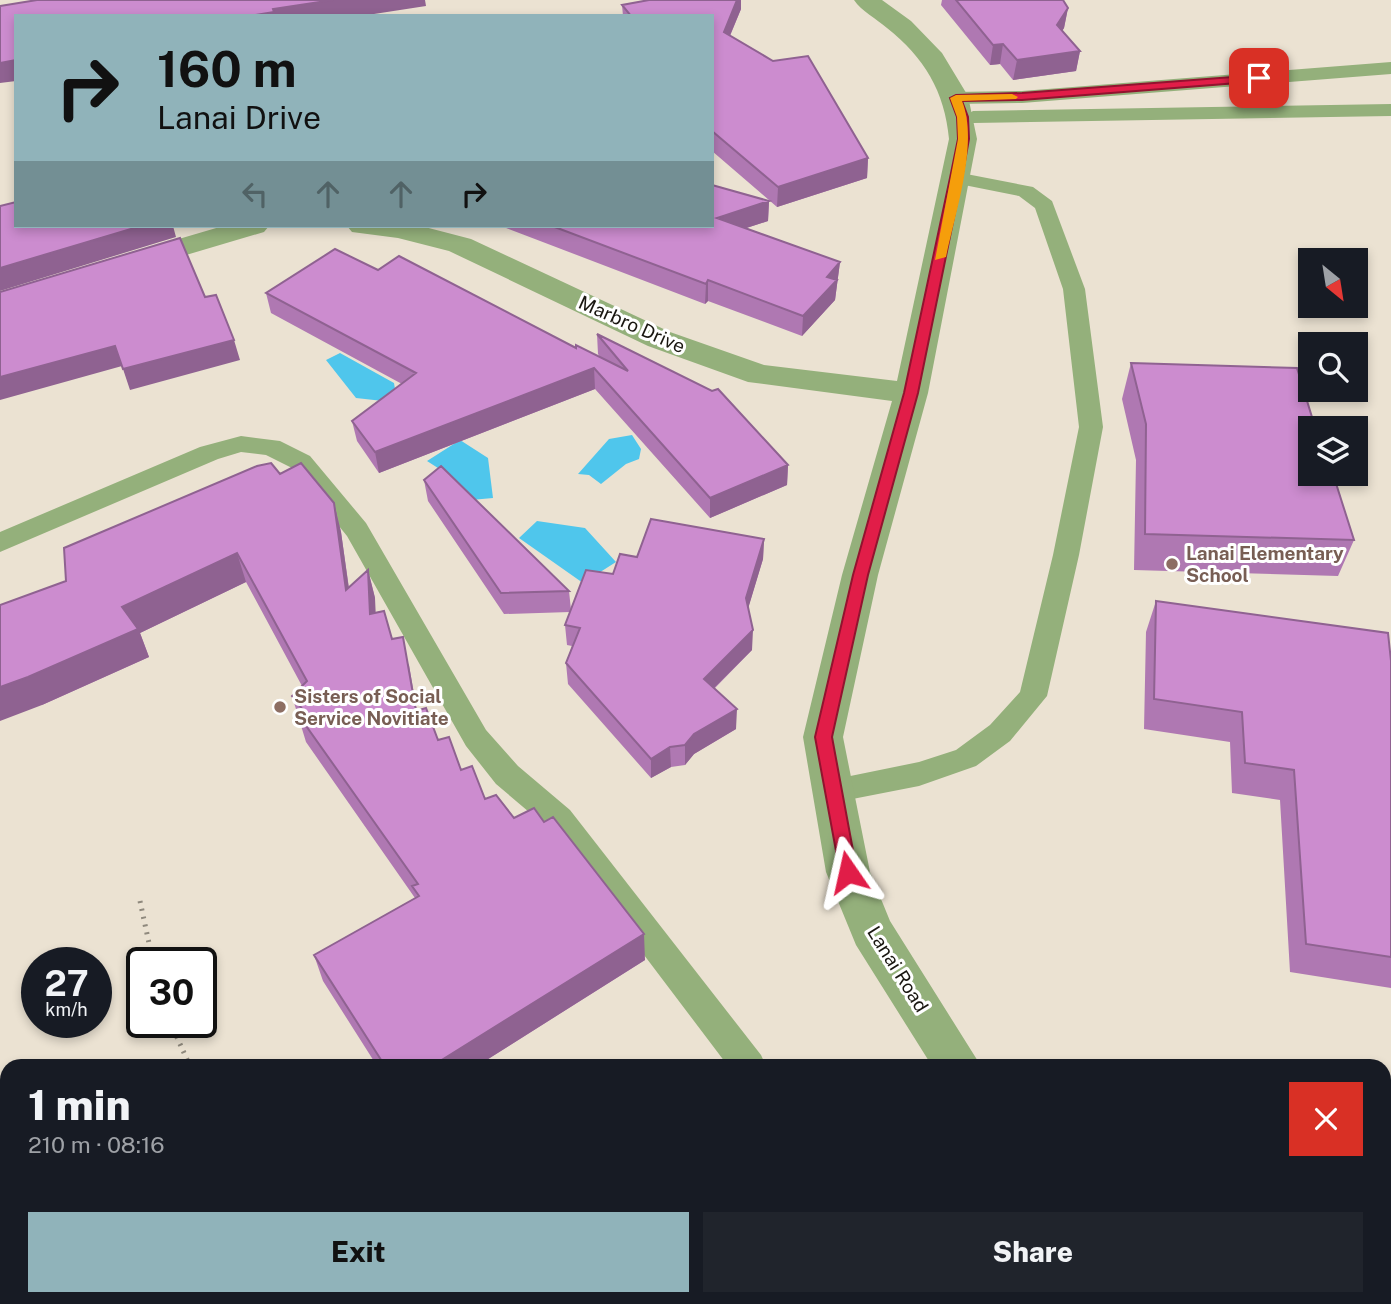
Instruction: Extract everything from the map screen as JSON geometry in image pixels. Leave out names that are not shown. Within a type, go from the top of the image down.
[{"type":"street","points":[[866,0],[909,32],[937,63],[959,107]]},
{"type":"street","name":"Lanai Road","points":[[954,1059],[872,931],[848,872],[824,737],[860,575],[911,393],[963,139],[959,107]]},
{"type":"street","points":[[110,268],[247,228]]},
{"type":"street","name":"Marbro Drive","points":[[387,228],[460,246],[659,339],[760,375],[911,393]]},
{"type":"lane","points":[[959,107],[1022,97],[1391,68]]},
{"type":"lane","points":[[959,107],[1391,110]]},
{"type":"lane","points":[[832,791],[919,774],[966,758],[1000,733],[1032,696],[1066,555],[1090,428],[1087,380],[1074,289],[1045,205],[1026,191],[956,178]]},
{"type":"lane","points":[[0,543],[209,453],[241,444],[271,447],[301,462],[357,530],[477,737],[507,775],[559,819],[744,1059]]},
{"type":"path","points":[[140,901],[150,947]]},
{"type":"path","points":[[177,1038],[187,1059]]},
{"type":"water","points":[[340,353],[394,383],[395,389],[383,401],[356,398],[326,360]]},
{"type":"water","points":[[632,435],[641,449],[639,459],[626,464],[601,484],[589,475],[578,474],[609,439]]},
{"type":"water","points":[[460,440],[488,458],[493,498],[449,502],[452,477],[427,461]]},
{"type":"water","points":[[537,521],[585,528],[616,562],[583,583],[519,538]]},
{"type":"building","points":[[37,0],[333,0],[273,9],[274,12],[262,14],[14,14],[14,60],[0,63],[0,6]]},
{"type":"building","points":[[649,0],[737,0],[724,32],[773,61],[808,56],[868,158],[778,187],[714,133],[714,14],[629,14],[622,5]]},
{"type":"building","points":[[956,0],[1063,0],[1068,8],[1057,25],[1080,51],[1017,60],[1003,44],[993,45]]},
{"type":"building","points":[[714,186],[769,201],[717,218],[840,262],[827,277],[837,280],[803,316],[708,280],[706,284],[557,228],[714,228]]},
{"type":"building","points":[[14,202],[14,228],[134,228],[0,268],[0,206]]},
{"type":"building","points":[[180,238],[205,297],[216,295],[234,340],[123,369],[115,346],[0,377],[0,292]]},
{"type":"building","points":[[335,249],[378,270],[399,256],[576,348],[576,345],[628,371],[597,334],[712,391],[718,389],[788,465],[710,498],[594,368],[375,452],[352,421],[416,373],[266,293]]},
{"type":"building","points":[[1131,363],[1297,368],[1298,402],[1307,402],[1312,416],[1298,416],[1298,486],[1337,486],[1354,540],[1145,534],[1146,424]]},
{"type":"building","points":[[271,463],[280,474],[301,463],[334,503],[346,590],[368,570],[370,614],[384,611],[392,639],[403,637],[416,711],[426,708],[438,740],[449,737],[461,770],[472,766],[485,799],[496,795],[514,818],[534,808],[544,822],[553,817],[644,934],[443,1059],[381,1059],[314,955],[419,896],[412,886],[418,884],[297,713],[303,710],[292,696],[307,681],[237,553],[122,607],[138,629],[0,687],[0,605],[66,581],[64,548],[257,466]]},
{"type":"building","points":[[441,466],[569,591],[501,593],[424,480]]},
{"type":"building","points":[[651,519],[764,539],[746,598],[753,630],[704,679],[737,709],[694,734],[685,745],[670,747],[651,759],[566,663],[580,628],[565,625],[586,570],[613,574],[620,554],[637,557]]},
{"type":"building","points":[[1156,601],[1388,633],[1391,661],[1391,957],[1306,944],[1294,770],[1245,763],[1242,712],[1154,699]]},
{"type":"slow traffic","points":[[939,257],[963,139],[963,117],[956,98],[1012,97]]},
{"type":"place","name":"Lanai Elementary School","points":[[1172,564]]},
{"type":"place","name":"Sisters of Social Service Novitiate","points":[[280,707]]},
{"type":"route","points":[[848,872],[824,737],[860,575],[911,393],[956,178],[963,139],[963,117],[956,98],[1022,97],[1259,78]]}]
